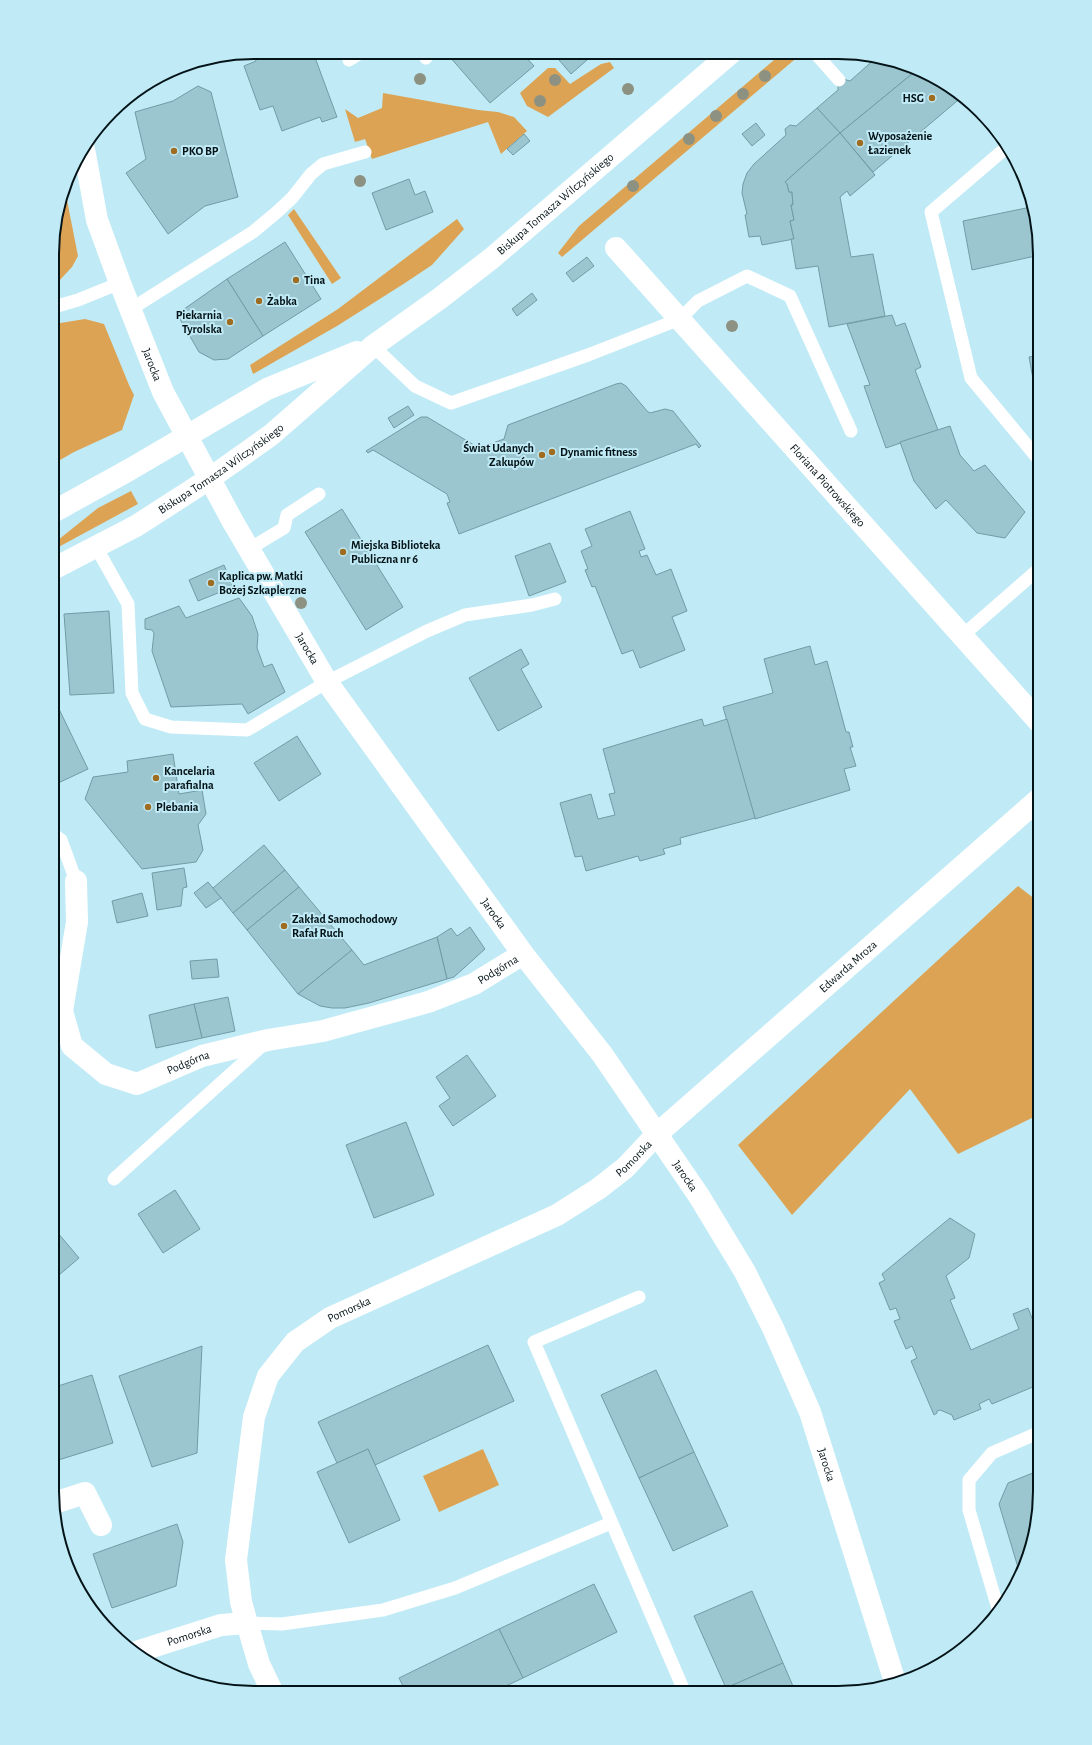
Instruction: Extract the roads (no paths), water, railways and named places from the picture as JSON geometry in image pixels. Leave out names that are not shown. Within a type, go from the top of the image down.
[{"type":"street","name":"Biskupa Tomasza Wilczyńskiego","points":[[59,566],[136,526],[209,479],[271,435],[373,346],[439,299],[492,258],[723,59]]},
{"type":"street","name":"Jarocka","points":[[85,156],[97,220],[163,392],[248,549],[327,682],[523,954],[602,1054],[699,1196],[745,1272],[776,1335],[810,1412],[894,1678]]},
{"type":"street","name":"Floriana Piotrowskiego","points":[[616,248],[1033,715]]},
{"type":"street","name":"Biskupa Tomasza Wilczyńskiego","points":[[59,509],[266,389],[373,346]]},
{"type":"street","name":"Edwarda Mroza","points":[[657,1134],[1033,804]]},
{"type":"street","name":"Podgórna","points":[[76,881],[77,922],[62,1011],[72,1046],[106,1074],[138,1084],[202,1056],[268,1040],[323,1031],[428,1002],[474,984],[523,954]]},
{"type":"street","name":"Pomorska","points":[[270,1686],[259,1664],[246,1624],[241,1602],[236,1560],[254,1417],[268,1376],[296,1342],[330,1318],[557,1215],[598,1189],[625,1168],[657,1134]]},
{"type":"street","points":[[59,1501],[85,1493],[101,1525]]},
{"type":"street","name":"Pomorska","points":[[142,1650],[221,1625],[246,1624]]},
{"type":"lane","points":[[820,59],[839,80]]},
{"type":"lane","points":[[1003,150],[931,212],[971,378],[1033,453]]},
{"type":"lane","points":[[131,309],[253,232],[292,198],[311,174],[323,164],[365,152]]},
{"type":"lane","points":[[373,346],[415,386],[451,403],[588,355],[680,319],[698,301],[747,276],[790,296],[851,431]]},
{"type":"lane","points":[[59,306],[78,300],[120,283]]},
{"type":"lane","points":[[248,549],[284,528],[287,515],[319,494]]},
{"type":"lane","points":[[96,547],[128,604],[132,693],[145,720],[171,727],[247,730],[327,682],[427,631],[465,616],[532,605],[555,599]]},
{"type":"lane","points":[[962,636],[1033,574]]},
{"type":"lane","name":"Podgórna","points":[[59,838],[61,840],[76,881]]},
{"type":"lane","points":[[114,1179],[268,1040]]},
{"type":"lane","points":[[639,1297],[534,1342],[682,1686]]},
{"type":"lane","points":[[997,1604],[969,1510],[969,1480],[992,1453],[1033,1435]]},
{"type":"lane","points":[[246,1624],[282,1624],[383,1610],[455,1588],[611,1522]]},
{"type":"place","name":"HSG","points":[[932,98]]},
{"type":"place","name":"Wyposażenie Łazienek","points":[[860,143]]},
{"type":"place","name":"PKO BP","points":[[174,151]]},
{"type":"place","name":"Tina","points":[[296,280]]},
{"type":"place","name":"Żabka","points":[[259,301]]},
{"type":"place","name":"Piekarnia Tyrolska","points":[[230,322]]},
{"type":"place","name":"Dynamic fitness","points":[[552,452]]},
{"type":"place","name":"Świat Udanych Zakupów","points":[[542,455]]},
{"type":"place","name":"Miejska Biblioteka Publiczna nr 6","points":[[343,552]]},
{"type":"place","name":"Kaplica pw. Matki Bożej Szkaplerzne","points":[[211,583]]},
{"type":"place","name":"Kancelaria parafialna","points":[[156,778]]},
{"type":"place","name":"Plebania","points":[[148,807]]},
{"type":"place","name":"Zakład Samochodowy Rafał Ruch","points":[[284,926]]}]
